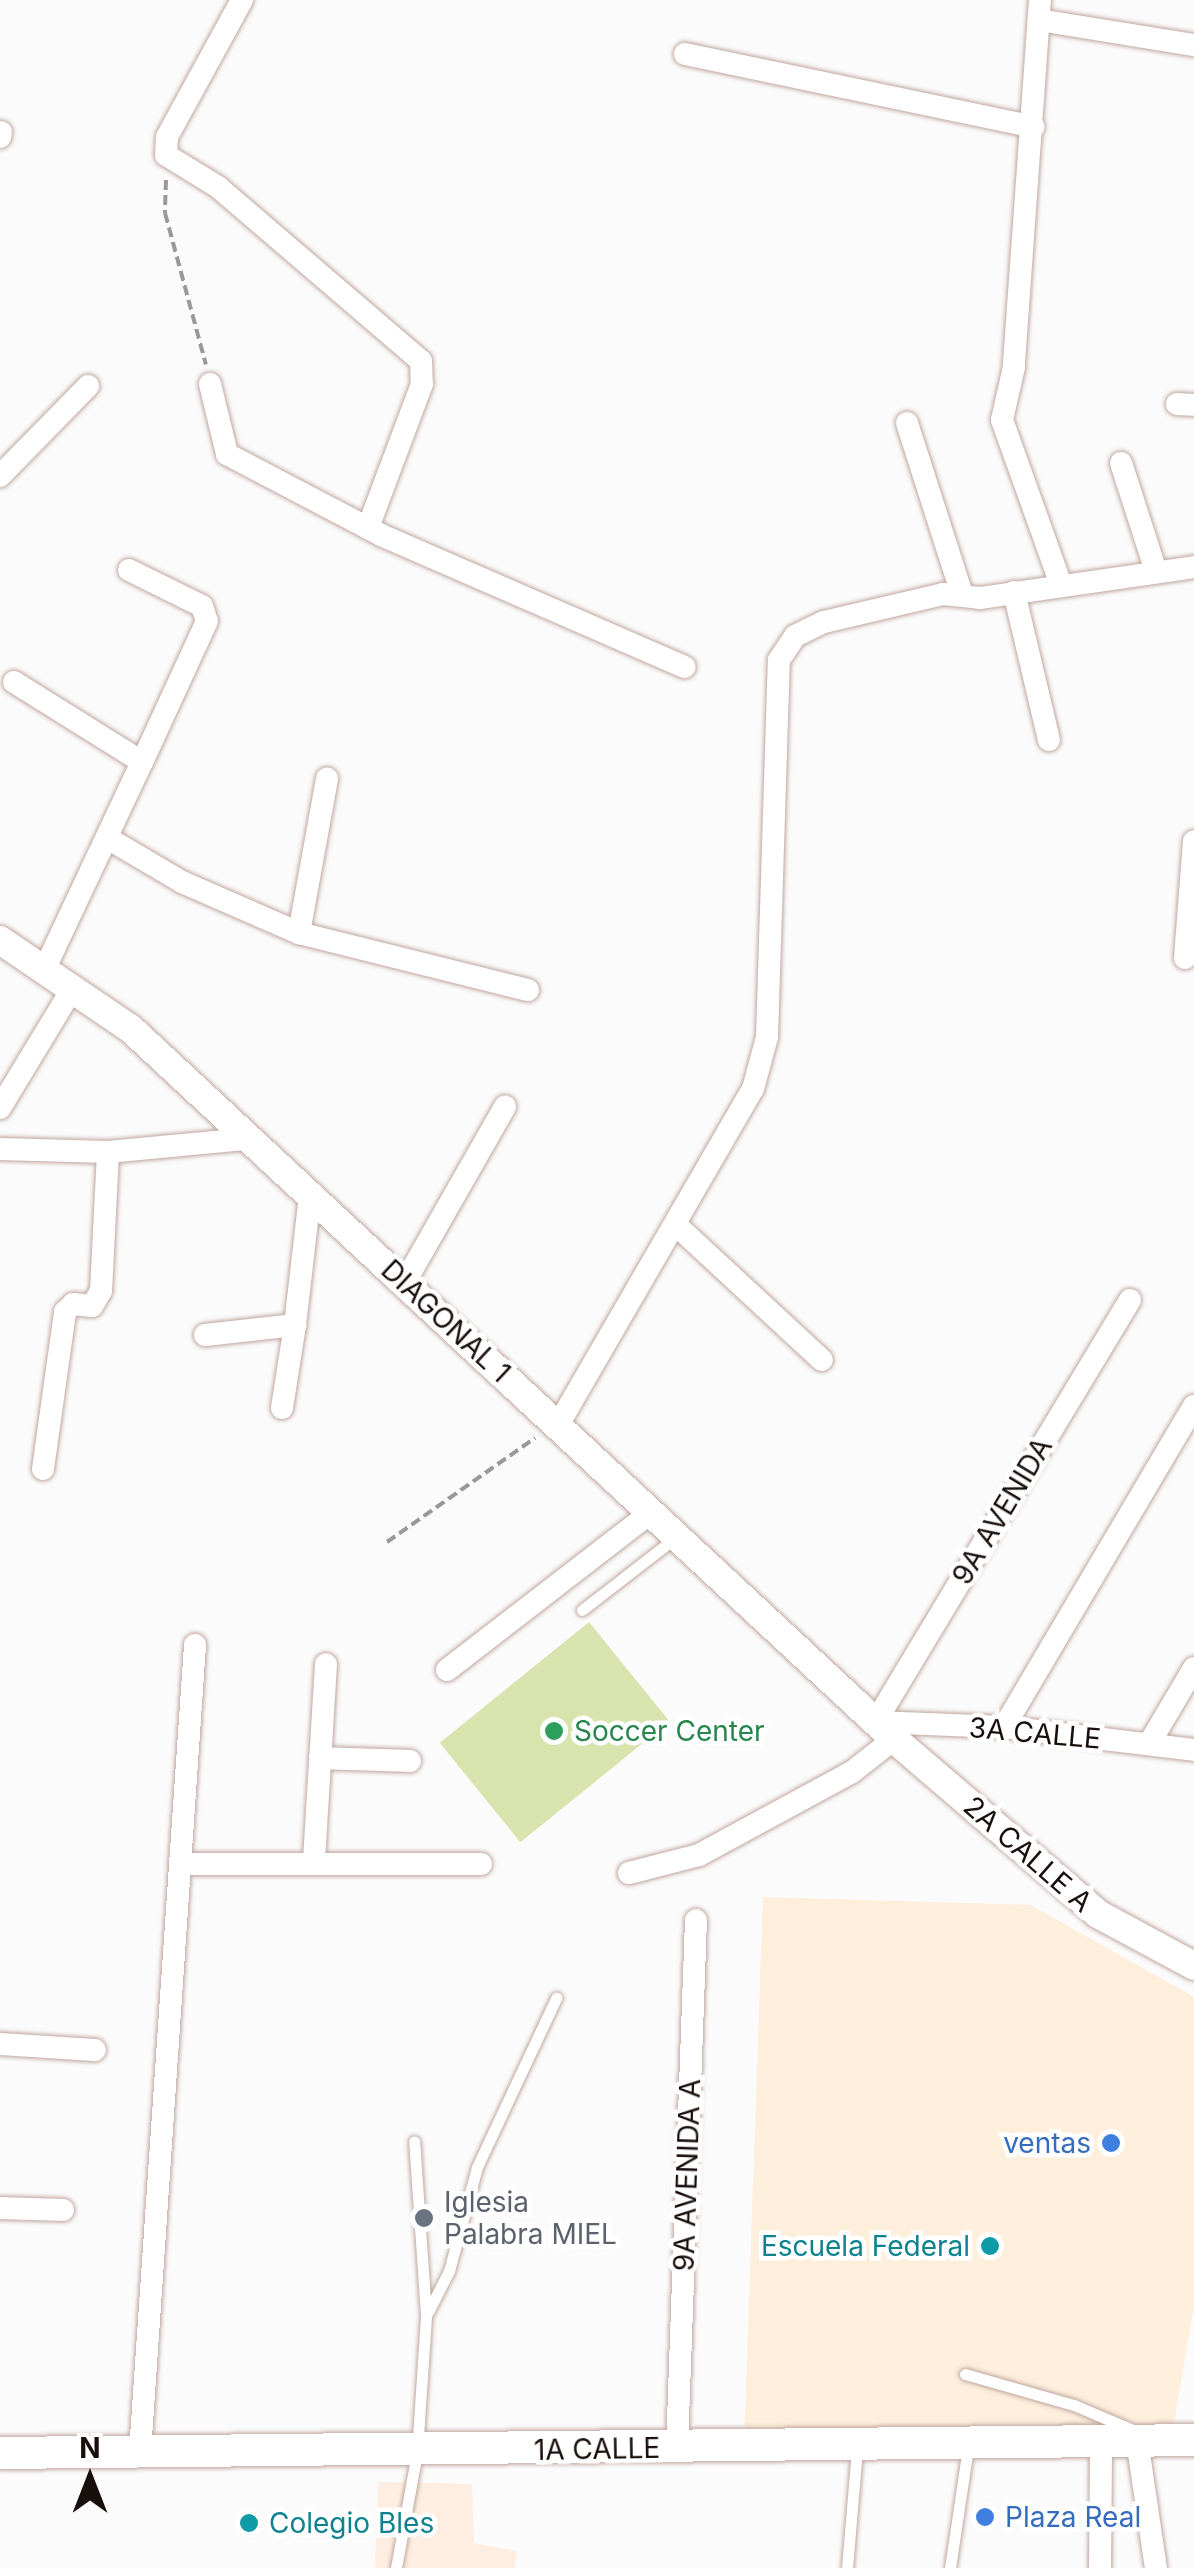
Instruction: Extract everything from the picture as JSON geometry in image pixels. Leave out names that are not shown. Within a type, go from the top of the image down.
[{"type":"main road","name":"1A CALLE","points":[[0,2452],[417,2452],[678,2438],[857,2445],[1194,2440]]},
{"type":"street","points":[[242,0],[167,137],[166,155],[218,187],[421,361],[422,384],[368,528]]},
{"type":"street","points":[[1061,585],[1002,420],[1014,367],[1039,10],[1194,46]]},
{"type":"street","points":[[685,54],[1033,126]]},
{"type":"street","points":[[210,384],[226,454],[368,528],[684,667]]},
{"type":"street","points":[[0,476],[88,386]]},
{"type":"street","points":[[906,422],[961,591]]},
{"type":"street","points":[[1121,463],[1155,568]]},
{"type":"street","points":[[557,1424],[753,1089],[767,1037],[779,660],[795,636],[824,622],[961,591],[980,598],[1155,568],[1194,567]]},
{"type":"street","points":[[44,970],[207,621],[202,606],[128,570]]},
{"type":"street","points":[[1014,592],[1049,740]]},
{"type":"street","points":[[14,682],[142,762]]},
{"type":"street","points":[[300,933],[328,779]]},
{"type":"street","points":[[108,839],[182,882],[300,933],[528,990]]},
{"type":"street","points":[[1185,958],[1194,841]]},
{"type":"street","name":"DIAGONAL 1","points":[[0,940],[132,1029],[884,1730]]},
{"type":"street","points":[[0,1108],[72,989]]},
{"type":"street","points":[[405,1282],[505,1107]]},
{"type":"street","points":[[0,1149],[108,1152],[246,1139]]},
{"type":"street","points":[[43,1469],[65,1312],[73,1304],[92,1306],[101,1290],[108,1152]]},
{"type":"street","points":[[282,1408],[310,1194]]},
{"type":"street","points":[[675,1224],[822,1360]]},
{"type":"street","name":"9A AVENIDA","points":[[629,1874],[714,1847],[852,1772],[884,1730],[1130,1300]]},
{"type":"street","points":[[205,1335],[295,1325]]},
{"type":"street","points":[[1004,1728],[1194,1406]]},
{"type":"street","points":[[447,1670],[650,1513]]},
{"type":"street","points":[[140,2452],[196,1646]]},
{"type":"street","points":[[314,1860],[326,1664]]},
{"type":"street","points":[[1148,1744],[1194,1668]]},
{"type":"street","name":"3A CALLE","points":[[884,1730],[1004,1728],[1194,1750]]},
{"type":"street","name":"2A CALLE A","points":[[884,1730],[1098,1914],[1194,1966]]},
{"type":"street","points":[[320,1758],[410,1761]]},
{"type":"street","points":[[180,1864],[314,1860],[481,1864]]},
{"type":"street","name":"9A AVENIDA A","points":[[678,2438],[696,1920]]},
{"type":"street","points":[[0,2044],[95,2050]]},
{"type":"street","points":[[0,2208],[64,2210]]},
{"type":"street","points":[[1100,2568],[1101,2440]]},
{"type":"street","points":[[1148,2440],[1156,2568]]},
{"type":"lane","points":[[582,1610],[676,1537]]},
{"type":"lane","points":[[426,2316],[448,2271],[477,2167],[556,1998]]},
{"type":"lane","points":[[396,2568],[417,2452],[426,2316],[414,2141]]},
{"type":"lane","points":[[965,2374],[1074,2405],[1148,2440]]},
{"type":"lane","points":[[950,2568],[968,2443]]},
{"type":"lane","points":[[847,2568],[857,2445]]},
{"type":"path","points":[[166,155],[164,213],[210,384]]},
{"type":"path","points":[[387,1542],[557,1424]]},
{"type":"shaded area","points":[[763,1897],[1031,1905],[1194,1997],[1194,2306],[1171,2440],[744,2446]]},
{"type":"shaded area","points":[[378,2482],[472,2484],[474,2543],[517,2551],[515,2568],[375,2568]]},
{"type":"green space","name":"Soccer Center","points":[[589,1622],[670,1721],[520,1842],[440,1743]]},
{"type":"place","name":"Soccer Center","points":[[554,1731]]},
{"type":"place","name":"ventas","points":[[1111,2143]]},
{"type":"place","name":"Iglesia Palabra MIEL","points":[[424,2218]]},
{"type":"place","name":"Escuela Federal","points":[[990,2246]]},
{"type":"place","name":"Plaza Real","points":[[985,2517]]},
{"type":"place","name":"Colegio Bles","points":[[249,2523]]}]
